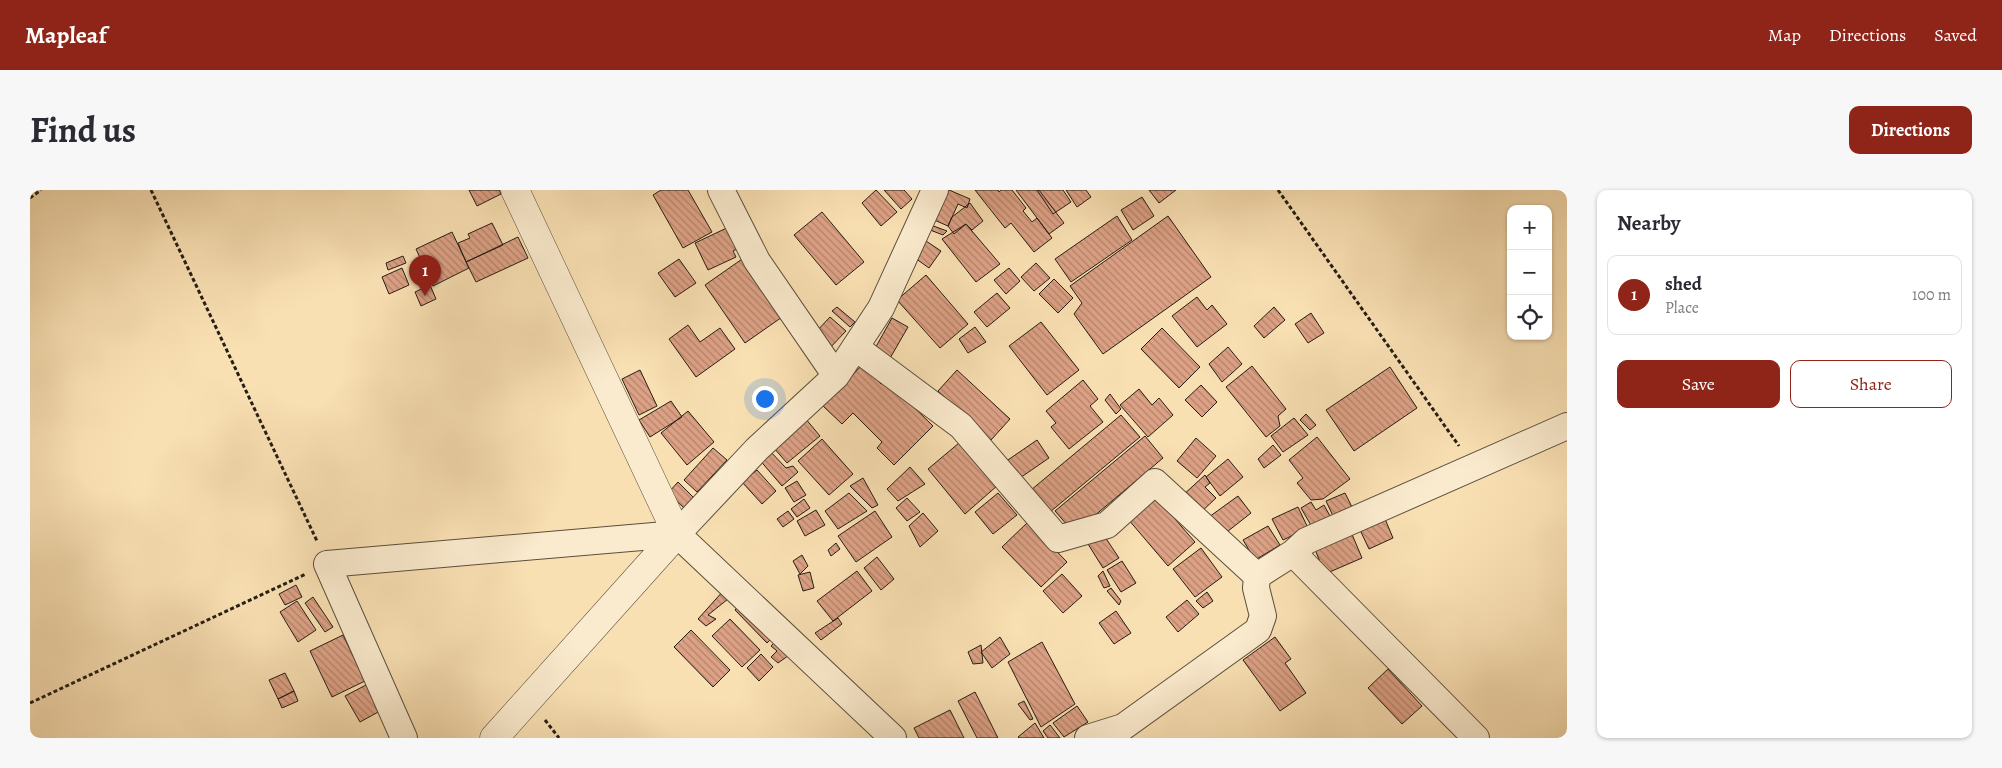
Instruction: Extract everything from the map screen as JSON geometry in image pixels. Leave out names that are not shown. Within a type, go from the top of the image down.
[{"type":"street","points":[[515,190],[677,534],[894,738]]},
{"type":"street","points":[[720,190],[757,261],[836,376]]},
{"type":"street","points":[[494,738],[677,534],[757,449],[836,376],[881,308],[935,190]]},
{"type":"street","points":[[855,347],[961,426],[1058,539],[1107,526],[1155,482],[1257,576]]},
{"type":"street","points":[[1257,576],[1293,553],[1306,541],[1567,426]]},
{"type":"street","points":[[404,738],[327,564],[677,534]]},
{"type":"street","points":[[1293,553],[1476,738]]},
{"type":"street","points":[[1088,738],[1123,727],[1258,630],[1263,616],[1256,588],[1257,576]]},
{"type":"path","points":[[30,198],[41,190]]},
{"type":"path","points":[[30,703],[327,564],[152,190]]},
{"type":"path","points":[[1278,190],[1473,467]]},
{"type":"building","points":[[469,190],[499,190],[501,194],[477,206]]},
{"type":"building","points":[[661,190],[688,190],[712,232],[683,248],[653,195]]},
{"type":"building","points":[[876,190],[897,212],[881,226],[862,203]]},
{"type":"building","points":[[884,190],[904,190],[912,199],[901,209]]},
{"type":"building","points":[[945,190],[970,199],[967,208],[958,204],[948,226],[932,219]]},
{"type":"building","points":[[975,190],[998,190],[999,192],[1001,190],[1012,190],[1026,208],[1023,211],[1032,222],[1037,218],[1052,238],[1034,252],[1011,223],[1005,228]]},
{"type":"building","points":[[1016,190],[1039,190],[1064,223],[1049,234]]},
{"type":"building","points":[[1037,190],[1063,190],[1071,202],[1053,214]]},
{"type":"building","points":[[1066,190],[1086,190],[1091,197],[1077,207]]},
{"type":"building","points":[[1149,190],[1176,190],[1159,203]]},
{"type":"building","points":[[1142,197],[1154,216],[1133,230],[1121,210]]},
{"type":"building","points":[[970,203],[983,221],[972,230],[966,224],[954,234],[948,226],[952,217]]},
{"type":"building","points":[[822,212],[864,262],[836,285],[794,235]]},
{"type":"building","points":[[1117,216],[1132,240],[1071,282],[1055,259]]},
{"type":"building","points":[[1168,216],[1211,277],[1103,354],[1074,314],[1082,303],[1070,286]]},
{"type":"building","points":[[492,223],[503,245],[466,262],[458,243],[470,238],[468,234]]},
{"type":"building","points":[[928,224],[947,231],[943,235],[925,228]]},
{"type":"building","points":[[966,224],[1000,264],[976,282],[942,239]]},
{"type":"building","points":[[733,225],[743,246],[733,251],[736,257],[708,270],[695,243]]},
{"type":"building","points":[[452,232],[469,268],[433,286],[416,249]]},
{"type":"building","points":[[518,237],[528,258],[476,282],[466,262]]},
{"type":"building","points":[[926,241],[941,251],[929,268],[915,258]]},
{"type":"building","points":[[403,256],[406,263],[388,270],[386,263]]},
{"type":"building","points":[[745,257],[785,315],[745,343],[705,285]]},
{"type":"building","points":[[679,259],[696,283],[675,297],[658,273]]},
{"type":"building","points":[[1036,263],[1050,278],[1034,291],[1021,277]]},
{"type":"building","points":[[402,268],[409,285],[389,294],[382,277]]},
{"type":"building","points":[[1009,268],[1020,281],[1006,294],[994,280]]},
{"type":"building","points":[[926,275],[968,324],[940,348],[897,300]]},
{"type":"building","points":[[1054,279],[1073,298],[1058,313],[1039,294]]},
{"type":"building","points":[[430,285],[436,299],[421,306],[415,292]]},
{"type":"building","points":[[997,293],[1010,308],[987,327],[974,312]]},
{"type":"building","points":[[1197,297],[1207,310],[1212,305],[1227,324],[1197,347],[1172,316]]},
{"type":"building","points":[[837,307],[855,322],[850,327],[832,311]]},
{"type":"building","points":[[1274,307],[1285,320],[1264,338],[1254,326]]},
{"type":"building","points":[[1311,313],[1324,333],[1308,343],[1295,324]]},
{"type":"building","points":[[830,317],[846,331],[828,350],[813,335]]},
{"type":"building","points":[[892,318],[908,327],[889,360],[873,352]]},
{"type":"building","points":[[1041,322],[1079,370],[1047,395],[1009,346]]},
{"type":"building","points":[[688,325],[700,342],[720,328],[735,349],[696,377],[669,339]]},
{"type":"building","points":[[975,327],[986,342],[968,353],[959,339]]},
{"type":"building","points":[[1162,328],[1200,367],[1179,388],[1141,349]]},
{"type":"building","points":[[1228,347],[1242,364],[1222,382],[1209,364]]},
{"type":"building","points":[[862,365],[881,384],[886,380],[933,426],[894,465],[877,448],[882,442],[853,413],[842,424],[823,406]]},
{"type":"building","points":[[1252,366],[1286,409],[1278,416],[1280,426],[1266,437],[1226,387]]},
{"type":"building","points":[[1390,367],[1417,408],[1354,451],[1326,410]]},
{"type":"building","points":[[640,370],[657,406],[639,415],[622,379]]},
{"type":"building","points":[[957,370],[1010,419],[991,440],[938,391]]},
{"type":"building","points":[[1083,380],[1098,399],[1090,406],[1103,422],[1069,449],[1051,427],[1056,423],[1046,411]]},
{"type":"building","points":[[1201,385],[1217,402],[1202,417],[1185,400]]},
{"type":"building","points":[[1139,389],[1152,405],[1159,398],[1173,415],[1148,437],[1120,405]]},
{"type":"building","points":[[1110,394],[1121,409],[1116,414],[1105,400]]},
{"type":"building","points":[[671,401],[682,417],[650,437],[639,420]]},
{"type":"building","points":[[688,411],[714,442],[687,465],[661,433]]},
{"type":"building","points":[[1306,414],[1316,425],[1310,430],[1300,420]]},
{"type":"building","points":[[1121,415],[1140,437],[1050,512],[1031,490]]},
{"type":"building","points":[[805,418],[820,436],[787,463],[773,447]]},
{"type":"building","points":[[1294,418],[1308,435],[1283,452],[1271,436]]},
{"type":"building","points":[[1145,436],[1163,458],[1074,533],[1055,511]]},
{"type":"building","points":[[1317,437],[1350,479],[1323,499],[1311,500],[1297,483],[1303,478],[1289,460]]},
{"type":"building","points":[[1196,438],[1216,456],[1197,478],[1177,461]]},
{"type":"building","points":[[822,439],[853,474],[829,495],[798,461]]},
{"type":"building","points":[[1037,440],[1049,458],[1017,480],[1005,462]]},
{"type":"building","points":[[959,443],[998,485],[965,514],[928,469]]},
{"type":"building","points":[[1273,445],[1281,455],[1264,468],[1258,459]]},
{"type":"building","points":[[713,448],[727,460],[697,492],[684,480]]},
{"type":"building","points":[[768,449],[786,468],[793,466],[798,472],[782,486],[758,458]]},
{"type":"building","points":[[1228,459],[1243,477],[1220,496],[1206,477]]},
{"type":"building","points":[[910,467],[925,484],[898,501],[887,489]]},
{"type":"building","points":[[757,470],[776,491],[762,504],[742,482]]},
{"type":"building","points":[[1205,475],[1210,483],[1205,487],[1216,498],[1199,514],[1182,496]]},
{"type":"building","points":[[863,478],[878,505],[872,508],[850,486]]},
{"type":"building","points":[[797,481],[806,495],[794,502],[785,488]]},
{"type":"building","points":[[678,482],[694,498],[684,508],[668,493]]},
{"type":"building","points":[[849,493],[867,511],[838,529],[825,511]]},
{"type":"building","points":[[998,493],[1017,515],[993,534],[975,512]]},
{"type":"building","points":[[1345,493],[1353,509],[1334,518],[1326,501]]},
{"type":"building","points":[[1154,495],[1195,542],[1168,566],[1128,519]]},
{"type":"building","points":[[1238,496],[1251,513],[1223,535],[1209,517]]},
{"type":"building","points":[[907,498],[920,512],[907,521],[896,508]]},
{"type":"building","points":[[804,499],[810,508],[797,517],[791,509]]},
{"type":"building","points":[[1311,502],[1316,510],[1324,505],[1330,516],[1312,527],[1301,508]]},
{"type":"building","points":[[1298,507],[1308,528],[1283,540],[1272,519]]},
{"type":"building","points":[[816,510],[825,525],[805,536],[797,521]]},
{"type":"building","points":[[788,511],[794,519],[783,527],[777,519]]},
{"type":"building","points":[[875,511],[892,537],[856,562],[838,536]]},
{"type":"building","points":[[923,513],[938,531],[920,547],[909,526]]},
{"type":"building","points":[[1385,519],[1393,538],[1369,549],[1360,530]]},
{"type":"building","points":[[1028,522],[1067,562],[1041,587],[1002,547]]},
{"type":"building","points":[[1268,526],[1280,545],[1255,560],[1243,540]]},
{"type":"building","points":[[1351,532],[1362,558],[1325,574],[1314,547]]},
{"type":"building","points":[[1103,534],[1119,558],[1103,568],[1088,544]]},
{"type":"building","points":[[836,543],[840,549],[831,556],[828,550]]},
{"type":"building","points":[[1201,548],[1222,577],[1195,597],[1173,569]]},
{"type":"building","points":[[802,555],[808,566],[800,574],[793,561]]},
{"type":"building","points":[[877,557],[894,579],[881,590],[864,568]]},
{"type":"building","points":[[1122,561],[1136,583],[1121,592],[1107,570]]},
{"type":"building","points":[[857,571],[872,591],[833,621],[817,601]]},
{"type":"building","points":[[1103,571],[1110,586],[1104,588],[1098,576]]},
{"type":"building","points":[[810,572],[814,588],[803,591],[798,575]]},
{"type":"building","points":[[1062,574],[1082,596],[1063,613],[1043,591]]},
{"type":"building","points":[[296,585],[302,597],[285,605],[279,594]]},
{"type":"building","points":[[1111,588],[1121,601],[1119,605],[1107,591]]},
{"type":"building","points":[[724,590],[733,595],[708,615],[716,619],[706,626],[698,619]]},
{"type":"building","points":[[1207,592],[1213,601],[1203,608],[1196,601]]},
{"type":"building","points":[[313,597],[333,627],[325,632],[305,603]]},
{"type":"building","points":[[743,600],[775,635],[767,643],[735,610]]},
{"type":"building","points":[[1187,600],[1199,614],[1178,632],[1166,617]]},
{"type":"building","points":[[297,601],[316,630],[298,642],[280,612]]},
{"type":"building","points":[[1116,611],[1131,633],[1114,644],[1099,623]]},
{"type":"building","points":[[838,618],[842,624],[821,640],[815,633]]},
{"type":"building","points":[[730,619],[760,650],[742,667],[712,636]]},
{"type":"building","points":[[691,630],[730,670],[713,687],[674,647]]},
{"type":"building","points":[[343,635],[365,681],[332,697],[310,651]]},
{"type":"building","points":[[1000,637],[1010,654],[992,668],[981,652]]},
{"type":"building","points":[[1275,637],[1291,659],[1285,663],[1306,693],[1280,711],[1243,660]]},
{"type":"building","points":[[779,638],[792,653],[778,663],[771,657],[777,651],[771,646]]},
{"type":"building","points":[[1042,642],[1075,704],[1041,727],[1008,662]]},
{"type":"building","points":[[981,645],[983,663],[973,664],[968,652]]},
{"type":"building","points":[[761,654],[773,667],[759,681],[747,668]]},
{"type":"building","points":[[1388,669],[1422,706],[1402,724],[1368,688]]},
{"type":"building","points":[[285,673],[294,691],[278,699],[269,680]]},
{"type":"building","points":[[366,685],[380,711],[360,722],[345,696]]},
{"type":"building","points":[[294,691],[298,701],[282,708],[278,699]]},
{"type":"building","points":[[975,692],[998,738],[977,738],[958,701]]},
{"type":"building","points":[[1024,701],[1033,719],[1030,720],[1018,704]]},
{"type":"building","points":[[1077,706],[1088,722],[1064,737],[1053,723]]},
{"type":"building","points":[[950,710],[964,738],[919,738],[914,728]]},
{"type":"building","points":[[1035,723],[1044,738],[1018,737]]},
{"type":"building","points":[[1050,725],[1060,738],[1048,738],[1043,731]]},
{"type":"place","name":"shed","points":[[425,296]]}]
